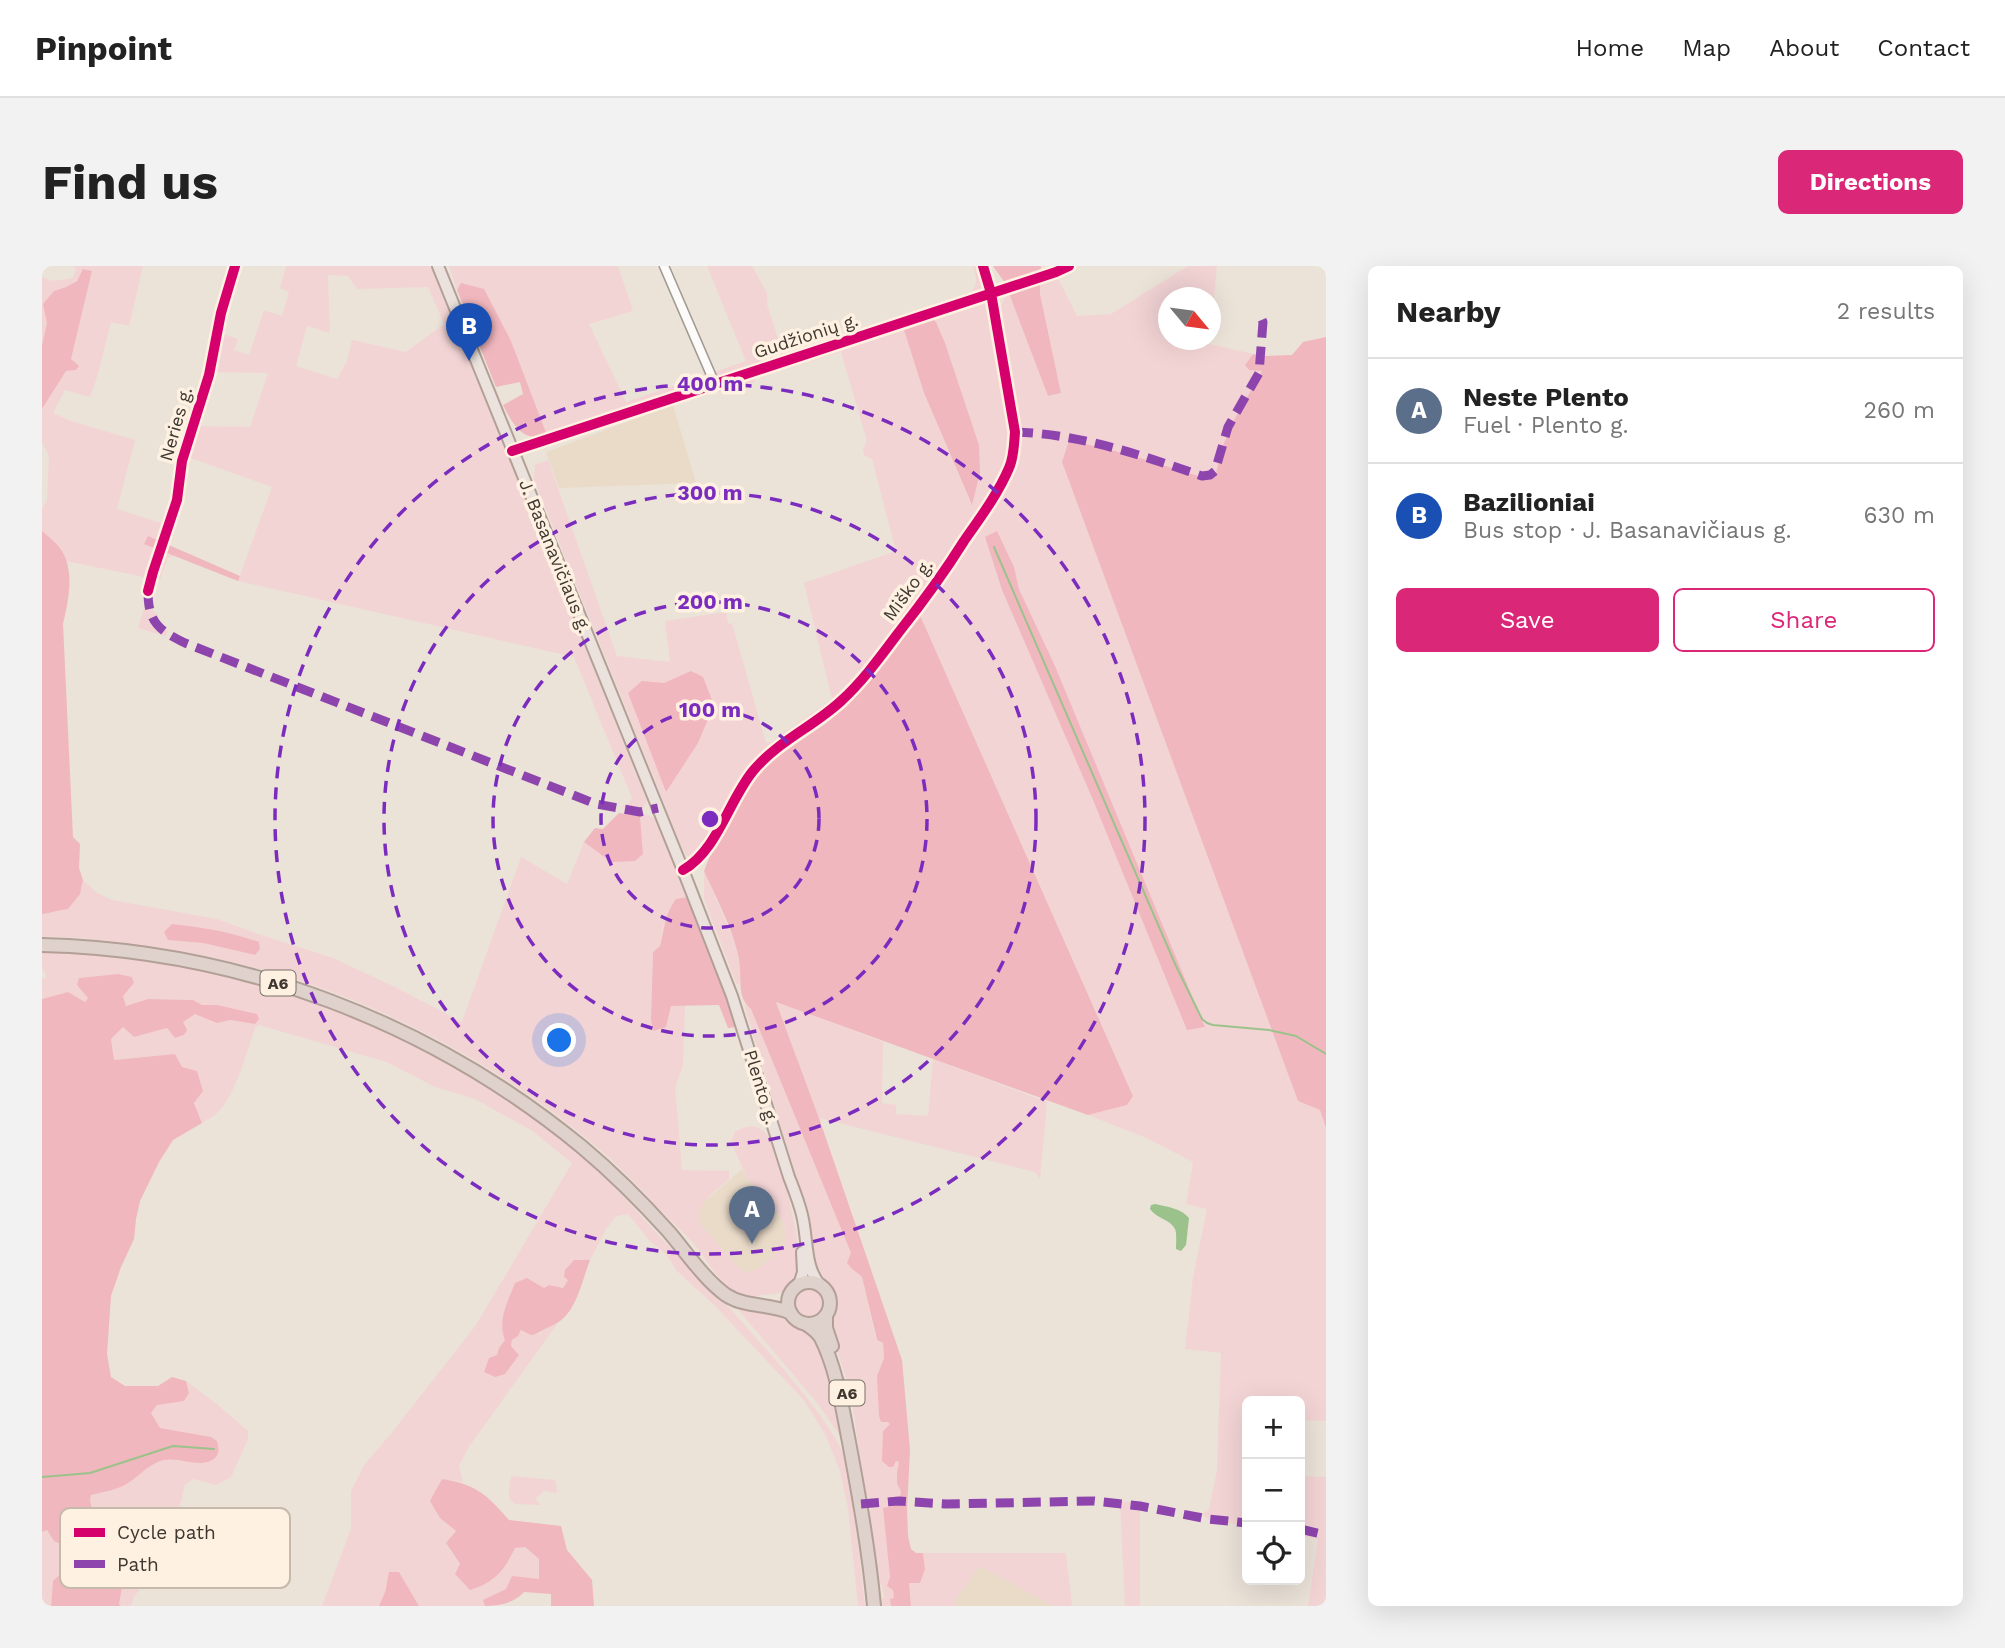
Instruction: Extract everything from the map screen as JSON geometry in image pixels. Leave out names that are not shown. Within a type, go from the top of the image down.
[{"type":"highway","name":"A6","points":[[42,945],[146,953],[217,966],[312,994],[423,1042],[505,1090],[571,1138],[635,1197],[725,1294],[745,1304],[780,1308],[791,1313]]},
{"type":"highway","points":[[735,1300],[776,1300],[795,1289],[810,1282],[821,1286],[830,1297],[831,1303],[826,1316],[817,1323],[806,1324],[795,1318],[791,1313],[789,1299],[795,1289]]},
{"type":"highway","name":"A6","points":[[826,1316],[827,1335],[839,1364],[848,1398],[874,1606]]},
{"type":"highway","name":"A6","points":[[806,1324],[821,1338],[834,1370],[856,1473]]},
{"type":"main road","name":"J. Basanavičiaus g.","points":[[438,266],[683,870]]},
{"type":"main road","name":"Plento g.","points":[[683,870],[732,996],[798,1198],[811,1270],[821,1286]]},
{"type":"main road","name":"Plento g.","points":[[789,1177],[802,1251],[803,1272],[795,1289]]},
{"type":"street","name":"Neries g.","points":[[148,591],[175,510],[181,461],[209,375],[221,313],[235,266]]},
{"type":"street","points":[[664,266],[715,384]]},
{"type":"street","name":"Miško g.","points":[[683,870],[692,865],[706,849],[742,787],[763,760],[785,740],[841,701],[875,664],[936,584],[990,503],[1009,468],[1016,432],[991,293],[983,266]]},
{"type":"street","name":"Gudžionių g.","points":[[513,451],[1069,266]]},
{"type":"shaded area","points":[[74,266],[143,266],[129,326],[111,322],[90,397],[65,390],[53,413],[135,440],[117,509],[167,525],[161,543],[144,543],[174,556],[168,558],[160,579],[153,578],[153,612],[168,632],[165,636],[138,628],[149,578],[66,561],[62,550],[42,531],[49,456],[42,442],[42,409],[66,371],[76,370],[71,359],[92,271],[54,291],[42,345],[42,277],[52,281],[73,278],[76,269]]},
{"type":"shaded area","points":[[286,266],[431,266],[647,801],[643,809],[620,807],[628,804],[632,798],[574,657],[238,581],[272,487],[185,456],[195,426],[250,427],[268,373],[212,372],[219,333],[238,339],[234,350],[249,355],[264,310],[282,316],[289,292],[280,288]],"holes":[[[328,275],[348,276],[357,289],[428,287],[444,324],[406,352],[352,340],[347,361],[337,379],[296,366],[307,326],[330,333]]]},
{"type":"shaded area","points":[[449,266],[618,266],[633,311],[589,324],[626,402],[746,361],[707,266],[752,266],[767,293],[767,304],[781,348],[791,351],[971,292],[976,283],[973,266],[979,266],[983,284],[979,294],[547,435],[511,341],[461,283],[457,290]]},
{"type":"shaded area","points":[[993,266],[1041,266],[1040,294],[1061,393],[1048,396],[1005,283]]},
{"type":"shaded area","points":[[1188,266],[1217,266],[1215,287],[1158,287],[1158,350],[1221,350],[1221,347],[1253,354],[1245,365],[1263,370],[1235,418],[1215,475],[1208,479],[1127,454],[1069,440],[1062,462],[1298,1101],[1320,1109],[1326,1128],[1326,1421],[1305,1420],[1305,1396],[1242,1396],[1242,1525],[1210,1520],[1202,1514],[1209,1510],[1217,1470],[1221,1353],[1185,1349],[1193,1278],[1207,1209],[1186,1204],[1193,1162],[1144,1137],[1088,1115],[1127,1105],[1133,1095],[919,613],[999,496],[1014,462],[1019,436],[1001,306],[1005,297],[1009,294],[1049,396],[1061,393],[1040,294],[1041,283],[1058,278],[1077,316],[1111,314]],"holes":[[[997,532],[1014,567],[1019,589],[1055,666],[1204,1027],[1093,800],[1002,590],[985,537]]]},
{"type":"shaded area","points":[[83,269],[92,271],[71,359],[79,366],[76,370],[66,371],[42,409],[42,345],[47,323],[43,304],[54,291],[77,281]]},
{"type":"shaded area","points":[[461,283],[484,289],[511,341],[547,435],[531,437],[525,434],[506,412],[503,405],[523,394],[520,382],[496,387],[457,290]]},
{"type":"shaded area","points":[[989,301],[1011,429],[1009,452],[1000,475],[932,581],[877,656],[831,704],[796,727],[760,758],[741,782],[710,836],[691,858],[682,848],[534,480],[535,465],[548,460],[617,656],[670,662],[665,621],[726,612],[728,624],[732,623],[766,743],[771,742],[832,699],[804,583],[896,551],[872,459],[865,456],[863,450],[867,441],[841,352],[755,378],[755,382],[678,403],[678,399],[903,327],[924,393],[971,504],[979,445],[945,343],[932,318]]},
{"type":"shaded area","points":[[932,318],[945,343],[979,445],[980,473],[972,505],[924,393],[903,327]]},
{"type":"shaded area","points":[[1326,337],[1326,1128],[1320,1110],[1298,1101],[1062,462],[1069,440],[1127,454],[1208,479],[1215,476],[1224,443],[1235,418],[1262,371],[1249,370],[1245,365],[1253,354],[1292,355],[1303,342]]},
{"type":"shaded area","points":[[673,405],[696,483],[559,488],[546,452]]},
{"type":"shaded area","points":[[42,531],[60,548],[68,569],[69,588],[63,624],[73,837],[80,844],[79,868],[83,880],[80,894],[68,909],[42,914]]},
{"type":"shaded area","points":[[997,531],[1014,567],[1019,589],[1055,666],[1205,1027],[1187,1030],[1093,800],[1002,590],[985,537]]},
{"type":"shaded area","points":[[148,536],[240,576],[238,581],[144,544]]},
{"type":"shaded area","points":[[919,613],[1133,1096],[1127,1105],[1088,1115],[776,1002],[902,1360],[910,1450],[908,1536],[911,1549],[916,1553],[923,1553],[925,1569],[920,1583],[909,1583],[911,1606],[891,1606],[890,1599],[894,1598],[893,1590],[887,1586],[890,1577],[883,1508],[899,1505],[901,1491],[897,1484],[899,1462],[896,1461],[893,1467],[889,1467],[882,1461],[883,1431],[890,1424],[881,1422],[879,1416],[877,1376],[884,1358],[883,1343],[877,1340],[862,1277],[847,1263],[851,1253],[751,1009],[742,995],[736,945],[704,871],[713,848],[752,780],[771,760],[847,706],[867,684]]},
{"type":"shaded area","points":[[691,671],[703,677],[714,705],[698,743],[666,792],[628,693],[642,681],[664,683]]},
{"type":"shaded area","points":[[619,813],[640,816],[643,854],[635,861],[611,862],[584,842],[595,828],[603,829]]},
{"type":"shaded area","points":[[648,815],[655,819],[688,897],[676,899],[663,927],[660,946],[653,952],[651,1019],[671,1006],[685,1006],[683,1065],[675,1088],[682,1170],[729,1171],[729,1179],[703,1205],[700,1224],[739,1268],[744,1272],[757,1270],[786,1240],[784,1222],[747,1178],[731,1142],[735,1132],[753,1126],[768,1136],[787,1192],[799,1253],[797,1279],[791,1287],[779,1293],[748,1297],[732,1291],[687,1236],[599,1149],[550,1110],[497,1074],[443,1042],[386,1014],[327,990],[267,971],[205,956],[92,939],[42,937],[42,914],[64,908],[74,902],[83,880],[97,893],[112,900],[217,919],[333,958],[462,1022],[521,857],[567,884],[584,842],[611,862],[643,854],[640,816]],"holes":[[[172,924],[205,928],[258,942],[254,955],[203,943],[168,940]]]},
{"type":"shaded area","points":[[704,871],[735,943],[741,970],[739,985],[704,899]]},
{"type":"shaded area","points":[[688,897],[737,1027],[728,1028],[719,1005],[671,1006],[666,1027],[653,1031],[653,952],[660,946],[672,905],[676,899]]},
{"type":"shaded area","points":[[172,924],[237,935],[259,942],[260,949],[255,955],[203,943],[168,940],[164,932]]},
{"type":"shaded area","points":[[42,952],[115,957],[187,968],[258,985],[327,1008],[395,1036],[459,1070],[521,1109],[579,1154],[735,1313],[798,1387],[832,1434],[849,1468],[865,1606],[858,1606],[848,1508],[840,1471],[825,1434],[803,1399],[714,1305],[676,1270],[666,1254],[649,1240],[628,1214],[616,1216],[590,1260],[574,1260],[563,1288],[549,1285],[499,1348],[497,1355],[505,1374],[519,1355],[511,1346],[512,1340],[522,1330],[540,1334],[548,1326],[557,1324],[468,1448],[459,1466],[463,1482],[442,1479],[440,1518],[456,1531],[446,1544],[460,1565],[509,1561],[515,1548],[525,1547],[539,1559],[539,1579],[483,1600],[485,1606],[419,1606],[399,1572],[385,1585],[379,1606],[322,1606],[351,1529],[351,1491],[364,1465],[476,1325],[572,1163],[531,1130],[475,1099],[435,1087],[387,1062],[259,1025],[255,1028],[240,1074],[229,1096],[216,1114],[202,1123],[175,1054],[114,1060],[111,1039],[123,1027],[134,1037],[167,1028],[176,1038],[184,1035],[183,1022],[195,1013],[217,1023],[230,1020],[254,1024],[217,1005],[202,1005],[193,1000],[148,999],[126,1006],[123,996],[134,983],[132,977],[118,974],[79,978],[89,998],[85,1002],[68,992],[42,999],[42,979],[47,977],[42,967]]},
{"type":"shaded area","points":[[118,974],[132,977],[134,983],[123,996],[126,1006],[148,999],[193,1000],[202,1005],[217,1005],[257,1014],[259,1019],[255,1024],[230,1020],[217,1023],[195,1014],[183,1022],[187,1030],[184,1035],[175,1038],[167,1028],[134,1037],[123,1027],[111,1039],[114,1060],[175,1054],[182,1067],[197,1071],[203,1091],[194,1103],[202,1123],[173,1140],[140,1201],[134,1239],[111,1296],[107,1354],[111,1377],[125,1386],[158,1386],[172,1377],[186,1381],[189,1393],[184,1401],[157,1405],[151,1413],[160,1428],[211,1437],[217,1441],[218,1452],[215,1458],[207,1462],[170,1459],[158,1462],[124,1485],[91,1495],[92,1508],[60,1508],[60,1543],[54,1541],[47,1530],[42,1532],[42,999],[68,992],[85,1002],[88,998],[77,985],[79,978]]},
{"type":"shaded area","points":[[776,1001],[883,1042],[882,1103],[896,1105],[896,1114],[928,1116],[933,1059],[1047,1102],[1040,1179],[1035,1172],[819,1118]]},
{"type":"shaded area","points":[[744,1004],[751,1009],[851,1253],[848,1264],[862,1277],[876,1340],[883,1343],[884,1358],[877,1376],[890,1424],[895,1460],[899,1462],[901,1491],[899,1505],[884,1508],[890,1577],[888,1586],[893,1589],[894,1598],[890,1599],[891,1606],[879,1606],[884,1597],[882,1586],[877,1580],[868,1513],[872,1507],[871,1499],[865,1494],[851,1393],[829,1323],[836,1304],[834,1295],[819,1279],[814,1266],[808,1216]]},
{"type":"shaded area","points":[[742,1169],[784,1222],[786,1240],[757,1270],[750,1272],[739,1268],[700,1224],[698,1218],[702,1204]]},
{"type":"shaded area","points":[[1151,1205],[1178,1210],[1189,1218],[1186,1245],[1181,1251],[1176,1249],[1173,1226],[1150,1209]]},
{"type":"shaded area","points":[[574,1260],[590,1260],[576,1298],[566,1315],[559,1322],[531,1335],[521,1330],[512,1340],[511,1346],[519,1355],[505,1374],[495,1377],[484,1372],[489,1358],[497,1355],[505,1340],[503,1318],[515,1283],[527,1278],[544,1288],[549,1285],[563,1288],[568,1280],[564,1277],[565,1270]]},
{"type":"shaded area","points":[[810,1289],[816,1290],[824,1298],[824,1310],[816,1318],[810,1319],[804,1318],[796,1310],[795,1304],[796,1298],[804,1290]]},
{"type":"shaded area","points":[[736,1307],[786,1315],[796,1326],[813,1333],[833,1381],[845,1443],[818,1404]]},
{"type":"shaded area","points":[[186,1381],[248,1431],[248,1439],[231,1477],[216,1485],[193,1479],[185,1485],[179,1508],[92,1508],[91,1495],[107,1492],[150,1464],[168,1459],[195,1463],[211,1437],[159,1428],[151,1413],[157,1405],[189,1393]]},
{"type":"shaded area","points":[[513,1476],[554,1480],[557,1493],[544,1491],[535,1499],[541,1505],[515,1504],[510,1500],[509,1494]]},
{"type":"shaded area","points":[[1305,1476],[1326,1477],[1326,1606],[1308,1606],[1318,1539],[1305,1536]]},
{"type":"shaded area","points":[[442,1479],[464,1484],[480,1492],[509,1520],[561,1526],[567,1550],[592,1580],[594,1606],[551,1606],[551,1594],[524,1592],[506,1603],[485,1606],[483,1600],[506,1589],[512,1576],[539,1579],[539,1559],[525,1547],[515,1548],[498,1575],[486,1584],[470,1590],[455,1574],[460,1564],[446,1543],[456,1531],[440,1518],[430,1501]]},
{"type":"shaded area","points":[[1120,1501],[1140,1503],[1140,1606],[1125,1606]]},
{"type":"shaded area","points":[[47,1530],[58,1543],[60,1582],[53,1582],[51,1606],[42,1606],[42,1532]]},
{"type":"shaded area","points":[[923,1553],[1066,1553],[1072,1606],[1054,1606],[979,1566],[955,1601],[955,1606],[911,1606],[909,1583],[925,1569]]},
{"type":"shaded area","points":[[979,1566],[1054,1606],[955,1606],[955,1601]]},
{"type":"shaded area","points":[[389,1572],[399,1572],[419,1606],[379,1606]]},
{"type":"shaded area","points":[[60,1574],[60,1588],[122,1588],[119,1604],[121,1606],[51,1606],[53,1581]]},
{"type":"shaded area","points":[[122,1588],[140,1588],[131,1606],[119,1605]]},
{"type":"waterway","points":[[994,547],[1176,966],[1202,1019],[1213,1025],[1269,1030],[1296,1036],[1326,1054]]},
{"type":"waterway","points":[[42,1477],[90,1473],[173,1446],[214,1449]]},
{"type":"marked path","points":[[1015,432],[1087,441],[1202,476],[1210,475],[1215,471],[1228,427],[1259,373],[1263,322],[1260,315]]},
{"type":"marked path","points":[[148,591],[148,602],[156,624],[185,643],[596,804],[640,812],[658,808]]},
{"type":"marked path","points":[[861,1504],[899,1501],[946,1504],[1094,1501],[1242,1522]]},
{"type":"marked path","points":[[1305,1530],[1326,1535]]},
{"type":"cycle path","points":[[148,591],[177,500],[182,461],[209,375],[221,313],[235,266]]},
{"type":"cycle path","points":[[683,870],[705,851],[744,783],[763,760],[830,710],[872,668],[941,576],[1005,478],[1014,450],[1015,432],[991,293],[983,266]]},
{"type":"cycle path","points":[[512,451],[1069,266]]},
{"type":"place","name":"Bazilioniai","points":[[469,361]]},
{"type":"place","name":"Neste Plento","points":[[752,1244]]}]
